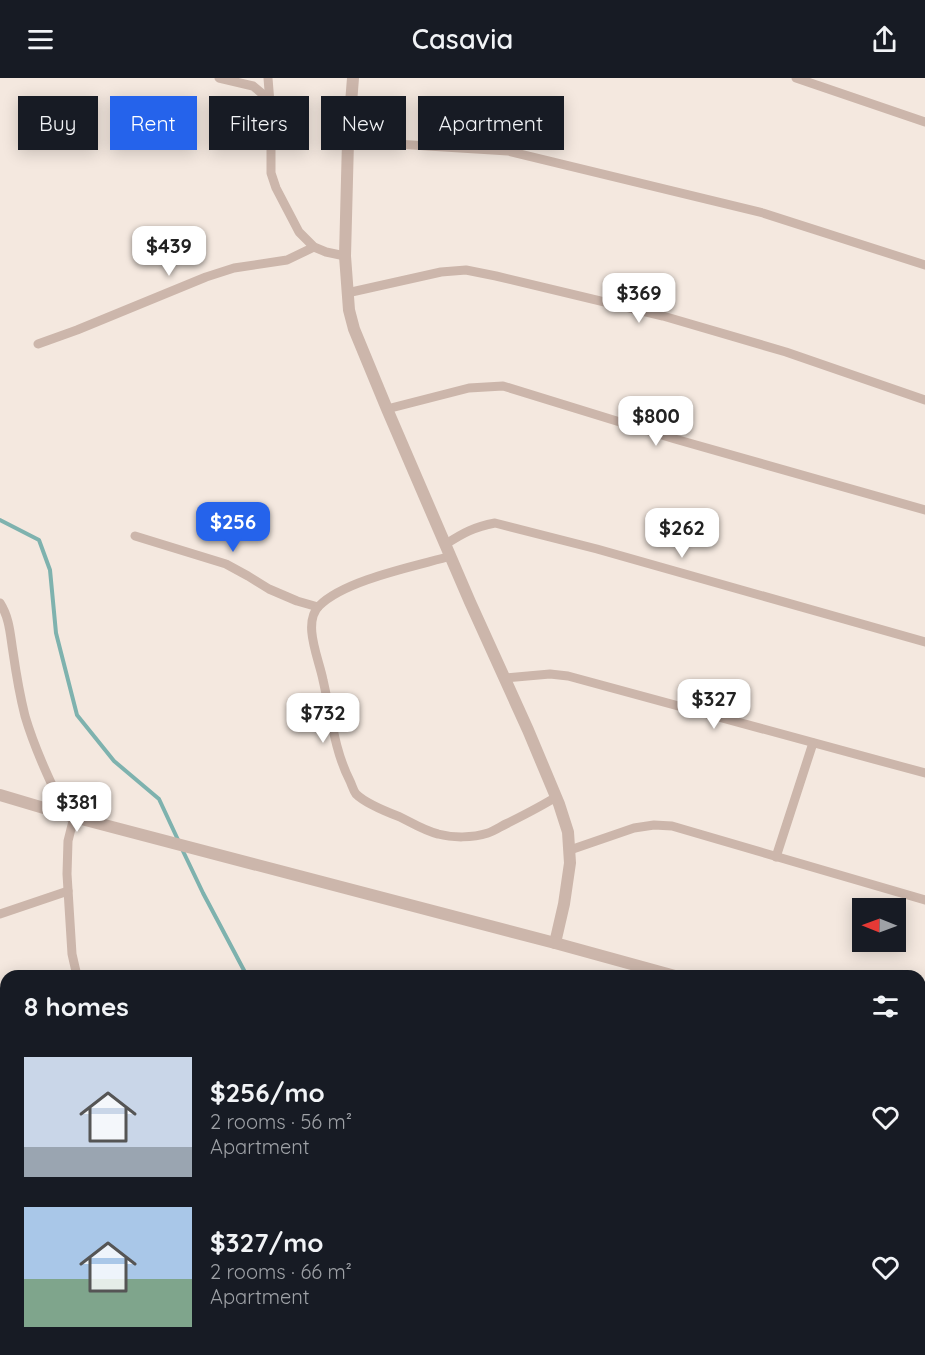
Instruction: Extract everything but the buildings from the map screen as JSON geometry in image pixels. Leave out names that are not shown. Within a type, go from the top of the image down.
[{"type":"street","points":[[219,78],[253,86],[265,96]]},
{"type":"street","points":[[268,78],[270,96]]},
{"type":"street","points":[[352,96],[353,78]]},
{"type":"street","points":[[796,78],[925,122]]},
{"type":"street","points":[[406,145],[508,151],[763,213],[925,265]]},
{"type":"street","points":[[272,150],[271,173],[276,188],[299,232],[314,247],[345,256]]},
{"type":"street","points":[[348,150],[345,256],[347,293],[354,329],[528,730],[568,832],[570,863],[555,943]]},
{"type":"street","points":[[38,344],[206,277],[234,268],[287,260],[314,247]]},
{"type":"street","points":[[347,293],[441,272],[466,270],[663,316],[786,352],[925,400]]},
{"type":"street","points":[[387,409],[469,388],[503,386],[675,439],[925,510]]},
{"type":"street","points":[[556,797],[489,833],[449,836],[435,834],[375,806],[356,793],[345,773],[311,630],[313,615],[318,607],[346,588],[448,550],[465,531],[495,523],[597,549],[925,642]]},
{"type":"street","points":[[135,536],[226,564],[269,589],[318,607]]},
{"type":"street","points":[[0,603],[10,627],[25,716],[44,768],[70,816],[68,891],[75,970]]},
{"type":"street","points":[[504,678],[550,674],[568,676],[925,773]]},
{"type":"street","points":[[776,857],[813,743]]},
{"type":"street","points":[[0,795],[70,816],[653,970]]},
{"type":"street","points":[[570,849],[634,828],[654,825],[672,826],[925,900]]},
{"type":"street","points":[[0,914],[68,891]]},
{"type":"waterway","points":[[0,520],[39,540],[50,570],[56,633],[77,715],[114,761],[159,799],[179,842]]},
{"type":"waterway","points":[[182,849],[244,970]]}]
